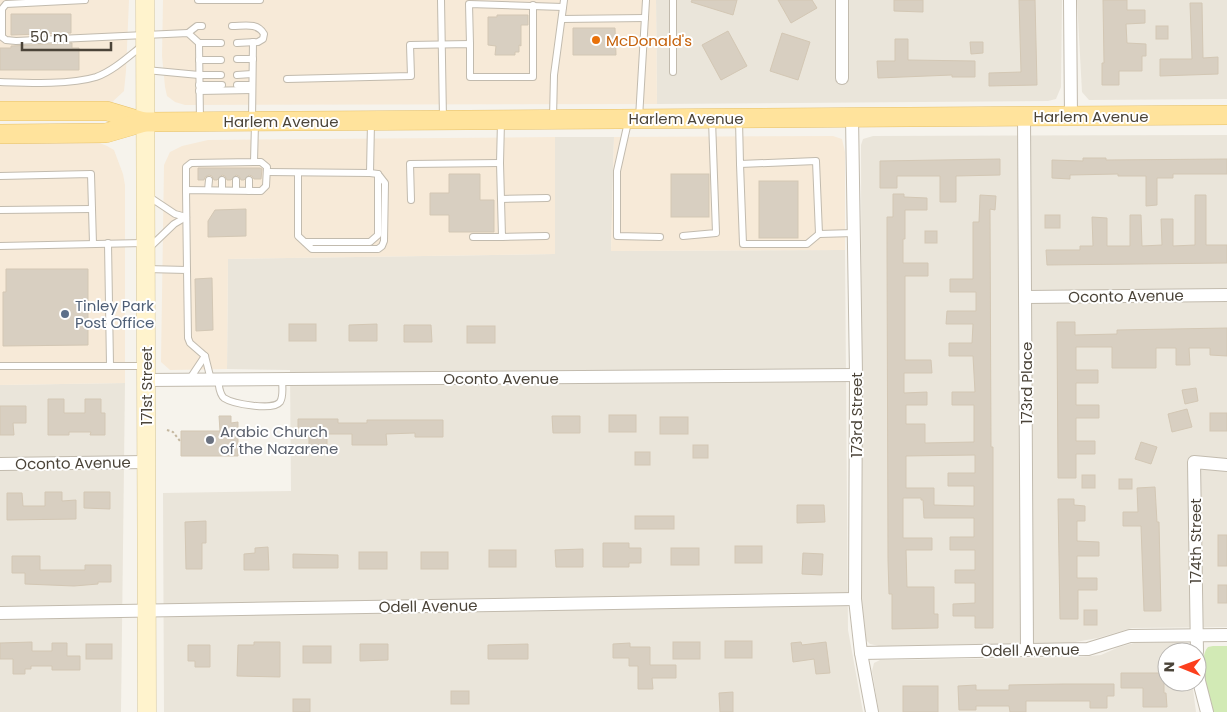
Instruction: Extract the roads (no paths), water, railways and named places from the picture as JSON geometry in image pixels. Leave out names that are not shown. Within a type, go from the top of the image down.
[{"type":"main road","name":"Harlem Avenue","points":[[0,111],[107,111],[144,122]]},
{"type":"main road","name":"Harlem Avenue","points":[[0,134],[106,133],[144,122],[1227,115]]},
{"type":"street","name":"171st Street","points":[[145,0],[144,122],[148,712]]},
{"type":"street","points":[[842,0],[842,78]]},
{"type":"street","points":[[1070,0],[1071,116]]},
{"type":"street","name":"173rd Place","points":[[1024,116],[1026,650]]},
{"type":"street","name":"173rd Street","points":[[852,117],[856,376],[855,598],[861,653],[872,712]]},
{"type":"street","name":"Oconto Avenue","points":[[1026,297],[1227,295]]},
{"type":"street","name":"Oconto Avenue","points":[[146,373],[189,380],[856,376]]},
{"type":"street","name":"Oconto Avenue","points":[[0,464],[146,462]]},
{"type":"street","name":"174th Street","points":[[1196,642],[1194,462],[1227,465]]},
{"type":"street","name":"Odell Avenue","points":[[0,613],[855,598]]},
{"type":"street","name":"Odell Avenue","points":[[861,653],[1088,649],[1130,636],[1227,635]]},
{"type":"street","points":[[1201,692],[1207,712]]},
{"type":"lane","points":[[85,0],[6,4],[2,9],[2,37],[6,40],[145,39],[188,33],[197,26],[202,26]]},
{"type":"lane","points":[[198,0],[260,0]]},
{"type":"lane","points":[[441,0],[444,120]]},
{"type":"lane","points":[[646,0],[634,119],[617,171],[617,236],[660,237]]},
{"type":"lane","points":[[673,0],[673,72]]},
{"type":"lane","points":[[533,5],[533,77],[470,77],[469,4],[564,4],[554,75],[553,119]]},
{"type":"lane","points":[[562,19],[645,18]]},
{"type":"lane","points":[[232,26],[256,26],[261,28],[264,34],[263,39],[237,43]]},
{"type":"lane","points":[[188,33],[199,43],[222,43]]},
{"type":"lane","points":[[0,82],[79,81],[97,77],[116,66],[145,39]]},
{"type":"lane","points":[[249,170],[252,162],[253,42]]},
{"type":"lane","points":[[199,43],[200,122]]},
{"type":"lane","points":[[286,79],[411,76],[410,45],[470,44]]},
{"type":"lane","points":[[237,59],[252,59]]},
{"type":"lane","points":[[199,60],[221,60]]},
{"type":"lane","points":[[145,70],[222,75]]},
{"type":"lane","points":[[237,75],[252,74]]},
{"type":"lane","points":[[199,88],[222,85]]},
{"type":"lane","points":[[237,85],[252,87]]},
{"type":"lane","points":[[199,88],[252,87]]},
{"type":"lane","points":[[683,236],[716,233],[712,118]]},
{"type":"lane","points":[[740,118],[742,244],[807,244],[819,234],[854,233]]},
{"type":"lane","points":[[501,120],[502,237]]},
{"type":"lane","points":[[370,173],[371,121]]},
{"type":"lane","points":[[740,164],[816,161],[819,234]]},
{"type":"lane","points":[[209,162],[209,170]]},
{"type":"lane","points":[[222,162],[222,170]]},
{"type":"lane","points":[[236,162],[236,171]]},
{"type":"lane","points":[[186,190],[261,191],[266,186],[267,167],[261,162],[190,163],[186,167],[186,190],[186,270],[188,338],[190,343],[205,356],[220,393],[224,398],[240,404],[273,407],[282,398],[282,379]]},
{"type":"lane","points":[[411,200],[410,164],[500,163]]},
{"type":"lane","points":[[267,172],[298,172],[370,173],[378,174],[385,184],[384,241],[382,246],[378,249],[312,249],[301,241],[298,236],[298,172]]},
{"type":"lane","points":[[0,176],[91,174],[93,244]]},
{"type":"lane","points":[[208,190],[209,180]]},
{"type":"lane","points":[[222,180],[222,190]]},
{"type":"lane","points":[[236,180],[236,190]]},
{"type":"lane","points":[[249,180],[249,191]]},
{"type":"lane","points":[[145,193],[166,209],[186,217]]},
{"type":"lane","points":[[501,199],[548,198]]},
{"type":"lane","points":[[0,210],[92,209]]},
{"type":"lane","points":[[0,246],[108,243],[145,247],[186,217]]},
{"type":"lane","points":[[473,237],[546,236]]},
{"type":"lane","points":[[108,243],[110,365]]},
{"type":"lane","points":[[145,269],[186,270]]},
{"type":"lane","points":[[189,380],[205,356]]},
{"type":"lane","points":[[0,366],[110,365],[146,373]]},
{"type":"place","name":"McDonald's","points":[[596,40]]},
{"type":"place","name":"Tinley Park Post Office","points":[[65,314]]},
{"type":"place","name":"Arabic Church of the Nazarene","points":[[210,440]]}]
